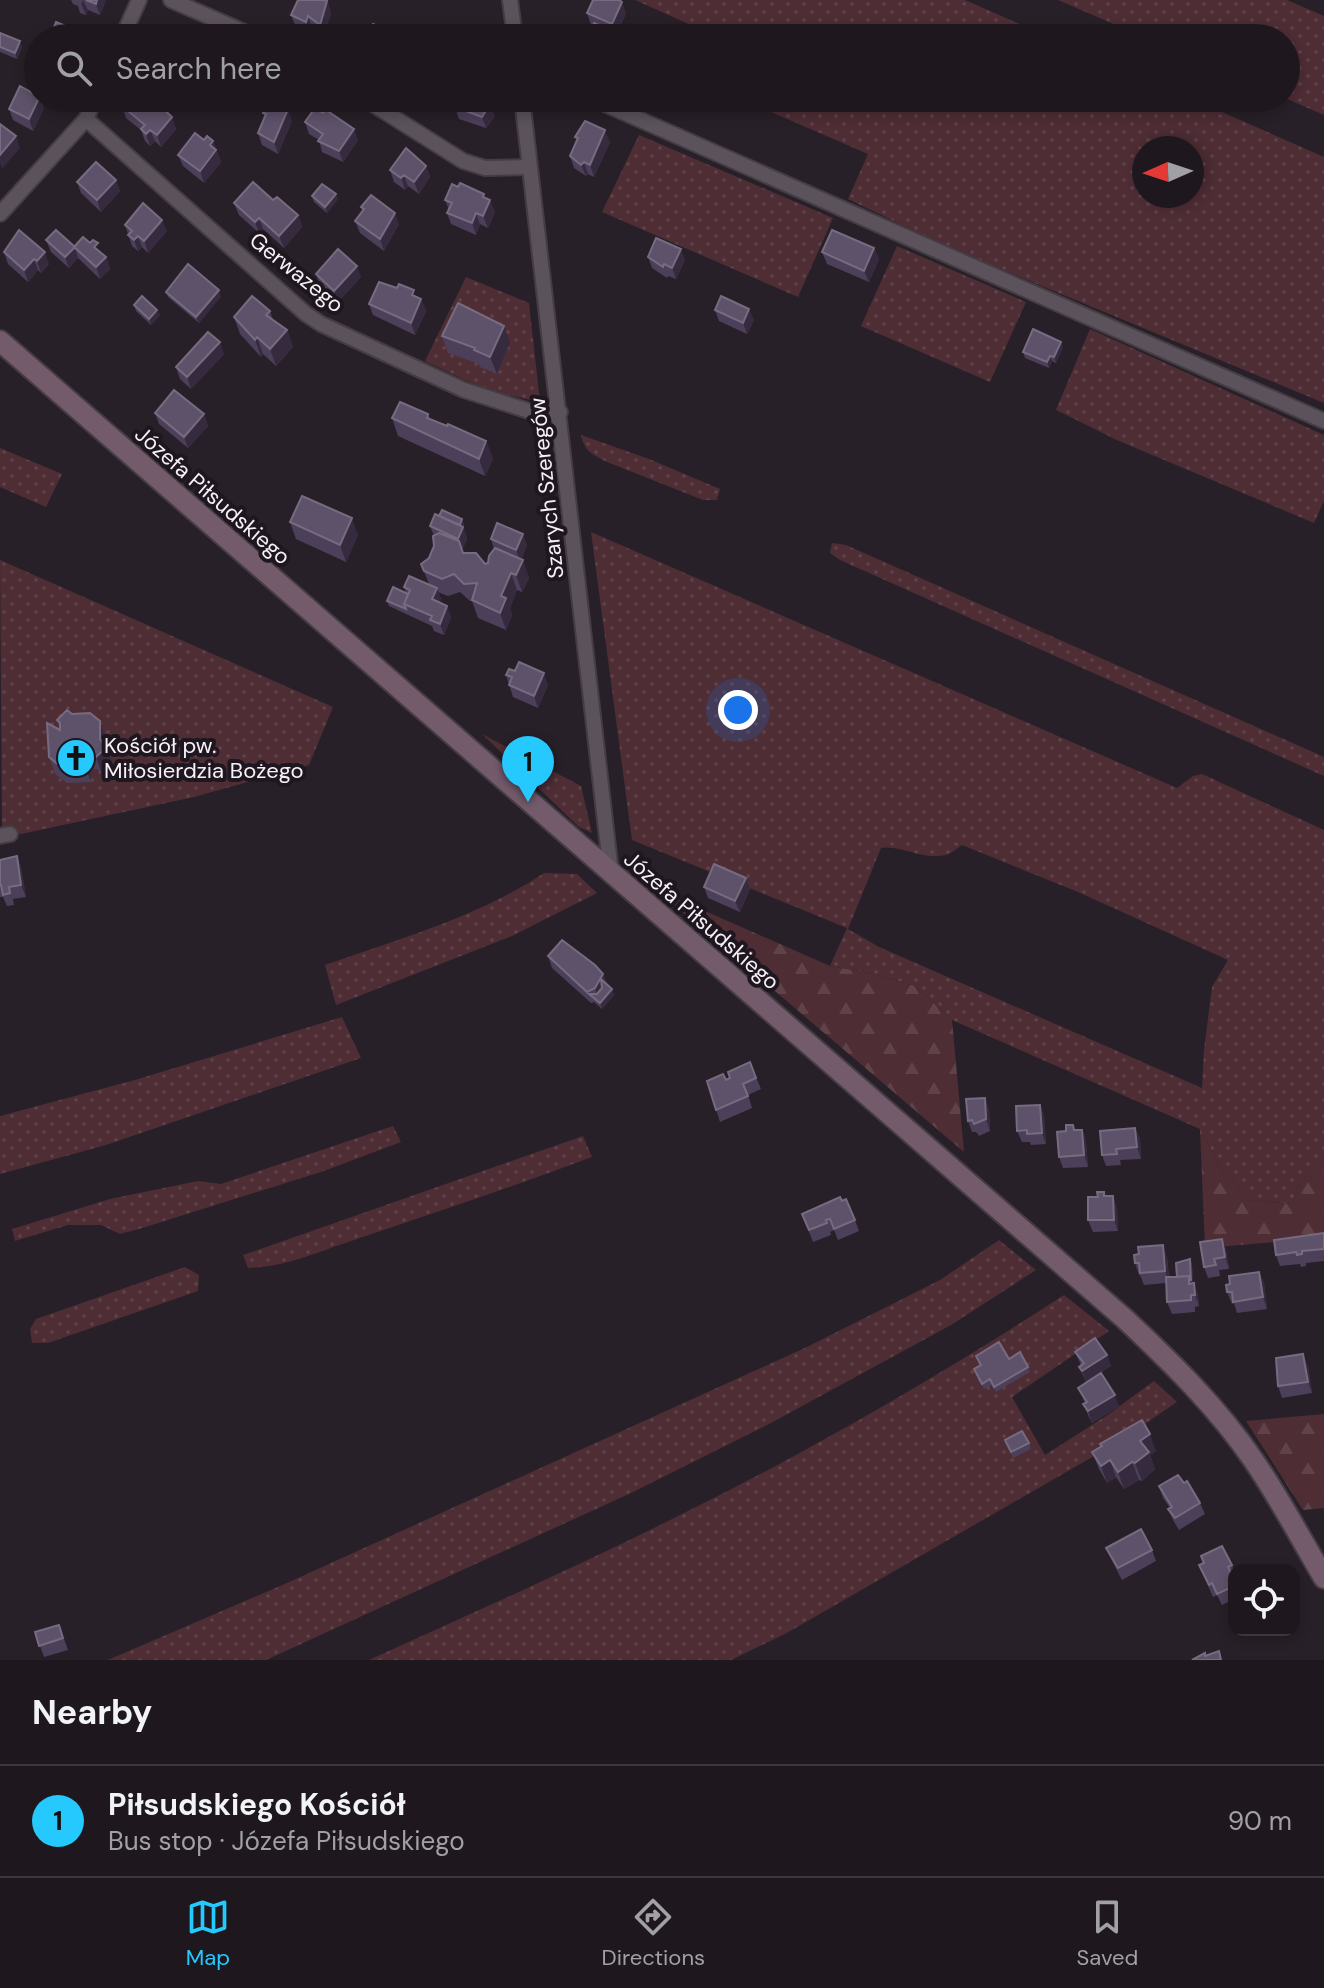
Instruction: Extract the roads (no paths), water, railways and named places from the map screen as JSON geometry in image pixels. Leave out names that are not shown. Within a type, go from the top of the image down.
[{"type":"street","points":[[128,24],[139,0]]},
{"type":"street","points":[[171,0],[226,24]]},
{"type":"street","points":[[510,0],[513,24]]},
{"type":"street","points":[[0,214],[89,112]]},
{"type":"street","points":[[385,112],[463,161],[485,168],[530,167]]},
{"type":"street","name":"Szarych Szeregów","points":[[524,112],[611,873]]},
{"type":"street","points":[[623,112],[1324,421]]},
{"type":"street","name":"Gerwazego","points":[[86,119],[321,324],[464,390],[532,412],[560,412]]},
{"type":"street","name":"Józefa Piłsudskiego","points":[[0,341],[1125,1319],[1179,1370],[1254,1461],[1324,1578]]},
{"type":"place","name":"Kościół pw. Miłosierdzia Bożego","points":[[76,758]]},
{"type":"place","name":"Piłsudskiego Kościół","points":[[528,802]]}]
